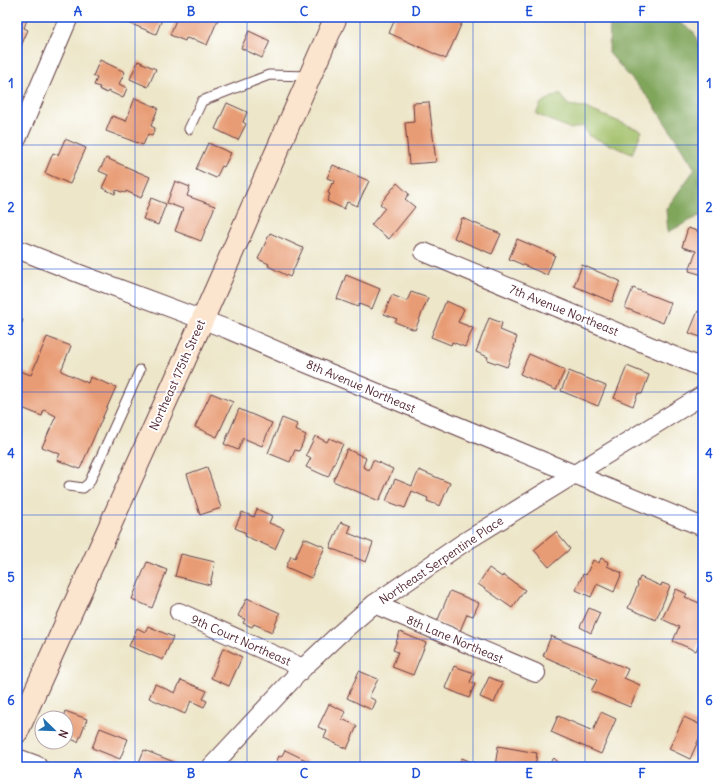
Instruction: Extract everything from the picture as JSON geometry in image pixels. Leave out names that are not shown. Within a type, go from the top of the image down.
[{"type":"main road","name":"Northeast 175th Street","points":[[17,732],[336,17]]},
{"type":"street","points":[[17,139],[69,17]]},
{"type":"street","name":"8th Avenue Northeast","points":[[17,249],[202,319],[703,527]]},
{"type":"street","name":"7th Avenue Northeast","points":[[424,252],[703,368]]},
{"type":"street","name":"Northeast Serpentine Place","points":[[211,767],[303,668],[374,604],[463,543],[703,395]]},
{"type":"street","name":"8th Lane Northeast","points":[[374,604],[536,673]]},
{"type":"street","name":"9th Court Northeast","points":[[180,612],[303,668]]},
{"type":"street","points":[[17,760],[36,767]]},
{"type":"lane","points":[[190,129],[202,101],[269,75],[310,76]]},
{"type":"lane","points":[[69,486],[83,488],[89,483],[140,370]]},
{"type":"green space","points":[[610,17],[671,17],[694,32],[703,57],[703,218],[699,216],[668,232],[666,209],[695,169],[651,101],[609,53]]},
{"type":"green space","points":[[560,93],[568,105],[583,107],[642,131],[632,154],[589,136],[583,126],[571,129],[536,114],[541,103]]},
{"type":"building","points":[[17,17],[28,17],[24,28],[28,30],[17,55]]},
{"type":"building","points":[[120,17],[163,17],[156,34],[119,19]]},
{"type":"building","points":[[177,17],[219,17],[207,45],[193,39],[186,38],[185,41],[170,35]]},
{"type":"building","points":[[396,17],[464,18],[446,59],[389,33]]},
{"type":"building","points":[[249,31],[270,41],[262,58],[241,48]]},
{"type":"building","points":[[100,60],[125,72],[119,84],[127,88],[123,98],[108,91],[107,93],[99,89],[100,87],[94,85],[97,78],[93,76]]},
{"type":"building","points":[[138,61],[156,69],[148,87],[130,79]]},
{"type":"building","points":[[135,98],[158,108],[151,126],[155,128],[152,136],[148,134],[143,145],[106,131],[112,116],[126,121]]},
{"type":"building","points":[[429,102],[436,162],[409,164],[405,123],[414,122],[413,103]]},
{"type":"building","points":[[227,103],[247,112],[243,122],[246,124],[238,140],[215,129]]},
{"type":"building","points":[[65,139],[86,148],[70,184],[45,173],[53,153],[58,155]]},
{"type":"building","points":[[208,143],[231,153],[224,167],[222,166],[216,178],[196,169]]},
{"type":"building","points":[[106,158],[150,177],[141,198],[126,191],[125,193],[116,190],[115,194],[102,188],[108,175],[99,171]]},
{"type":"building","points":[[333,165],[369,181],[357,206],[347,202],[344,209],[327,201],[332,183],[333,184],[335,181],[327,178]]},
{"type":"building","points":[[175,181],[190,187],[187,196],[215,206],[201,241],[175,231],[183,209],[167,203]]},
{"type":"building","points":[[397,183],[409,194],[405,199],[415,207],[389,239],[371,225],[385,208],[380,204]]},
{"type":"building","points":[[151,198],[166,204],[158,225],[143,219]]},
{"type":"building","points":[[462,218],[501,234],[492,254],[454,238]]},
{"type":"building","points":[[688,228],[703,233],[703,275],[689,271],[696,251],[682,247]]},
{"type":"building","points":[[270,233],[303,248],[290,277],[258,259]]},
{"type":"building","points":[[517,239],[555,255],[547,275],[509,259]]},
{"type":"building","points":[[582,265],[620,281],[612,302],[574,286]]},
{"type":"building","points":[[346,275],[380,289],[372,309],[359,304],[358,307],[337,299]]},
{"type":"building","points":[[633,288],[671,303],[663,323],[625,308]]},
{"type":"building","points":[[411,292],[428,298],[415,330],[395,322],[397,319],[384,314],[392,295],[407,301]]},
{"type":"building","points":[[446,301],[464,309],[458,322],[473,328],[465,347],[452,342],[451,345],[431,337]]},
{"type":"building","points":[[698,311],[703,313],[703,338],[689,333]]},
{"type":"building","points":[[17,318],[23,320],[17,334]]},
{"type":"building","points":[[489,318],[502,323],[500,330],[517,337],[507,367],[487,360],[488,357],[476,352]]},
{"type":"building","points":[[47,337],[71,346],[61,371],[88,383],[90,377],[116,387],[80,469],[57,460],[60,454],[42,447],[56,416],[44,410],[42,416],[17,406],[17,370],[31,375]]},
{"type":"building","points":[[529,354],[565,370],[556,390],[520,374]]},
{"type":"building","points":[[627,366],[649,375],[642,394],[638,393],[633,406],[614,398]]},
{"type":"building","points":[[569,371],[606,386],[598,406],[561,391]]},
{"type":"building","points":[[211,393],[233,402],[217,437],[195,427]]},
{"type":"building","points":[[239,409],[272,423],[262,446],[243,438],[238,450],[224,444]]},
{"type":"building","points":[[282,418],[297,424],[295,430],[306,435],[299,451],[295,450],[290,462],[268,453]]},
{"type":"building","points":[[315,436],[327,442],[329,438],[343,444],[328,477],[306,467],[311,458],[306,455]]},
{"type":"building","points":[[347,449],[366,458],[363,467],[369,470],[373,460],[393,469],[379,501],[333,481]]},
{"type":"building","points":[[207,467],[221,508],[200,515],[187,474]]},
{"type":"building","points":[[419,470],[450,483],[440,506],[427,501],[428,498],[412,491],[405,508],[386,501],[395,479],[412,486]]},
{"type":"building","points":[[257,509],[272,516],[269,523],[284,529],[275,549],[245,536],[246,533],[235,528],[242,512],[254,517]]},
{"type":"building","points":[[341,522],[351,526],[348,533],[373,543],[366,562],[330,548]]},
{"type":"building","points":[[556,532],[570,549],[549,567],[534,550]]},
{"type":"building","points":[[304,538],[325,547],[311,578],[286,567],[291,556],[295,558]]},
{"type":"building","points":[[181,554],[215,562],[210,585],[175,576]]},
{"type":"building","points":[[601,558],[608,562],[607,566],[622,573],[614,592],[597,584],[591,597],[576,590],[583,574],[586,575],[593,560],[599,563]]},
{"type":"building","points":[[147,562],[167,570],[152,608],[132,599]]},
{"type":"building","points":[[489,568],[502,577],[503,575],[525,590],[512,608],[478,584]]},
{"type":"building","points":[[640,577],[661,586],[662,583],[670,586],[656,620],[628,608]]},
{"type":"building","points":[[676,589],[687,594],[685,597],[702,604],[703,602],[703,634],[696,651],[673,641],[679,627],[662,619]]},
{"type":"building","points":[[450,591],[479,603],[473,616],[467,614],[460,631],[437,622]]},
{"type":"building","points":[[247,598],[280,613],[272,632],[254,624],[252,627],[243,623],[245,619],[238,616]]},
{"type":"building","points":[[589,608],[600,613],[591,633],[580,627]]},
{"type":"building","points":[[148,626],[173,637],[163,660],[129,646],[137,628],[145,632]]},
{"type":"building","points":[[400,632],[426,643],[413,675],[392,667],[398,652],[393,650]]},
{"type":"building","points":[[551,636],[628,669],[624,678],[640,685],[630,707],[591,691],[597,680],[543,656]]},
{"type":"building","points":[[223,648],[242,657],[229,686],[211,678]]},
{"type":"building","points":[[703,652],[703,664],[699,662]]},
{"type":"building","points":[[454,666],[474,673],[470,682],[475,684],[469,698],[445,688]]},
{"type":"building","points":[[359,671],[378,679],[369,697],[376,701],[372,710],[347,698]]},
{"type":"building","points":[[489,677],[503,683],[494,703],[480,697]]},
{"type":"building","points":[[181,680],[207,691],[203,699],[207,701],[204,707],[191,701],[185,714],[149,698],[155,684],[175,693]]},
{"type":"building","points":[[329,704],[346,712],[342,719],[357,726],[347,749],[324,738],[327,731],[318,727]]},
{"type":"building","points":[[601,712],[616,719],[601,754],[551,732],[558,716],[593,731]]},
{"type":"building","points":[[74,714],[87,719],[78,742],[74,740]]},
{"type":"building","points":[[684,717],[703,726],[703,730],[690,759],[669,749]]},
{"type":"building","points":[[100,728],[128,739],[120,759],[92,748]]},
{"type":"building","points":[[498,746],[537,753],[535,767],[495,767]]},
{"type":"building","points":[[144,750],[174,762],[171,767],[137,767]]},
{"type":"building","points":[[285,750],[318,766],[277,767],[278,764],[276,763],[279,756],[281,757]]},
{"type":"building","points":[[462,758],[483,767],[458,767]]},
{"type":"building","points":[[554,758],[563,767],[546,767]]}]
